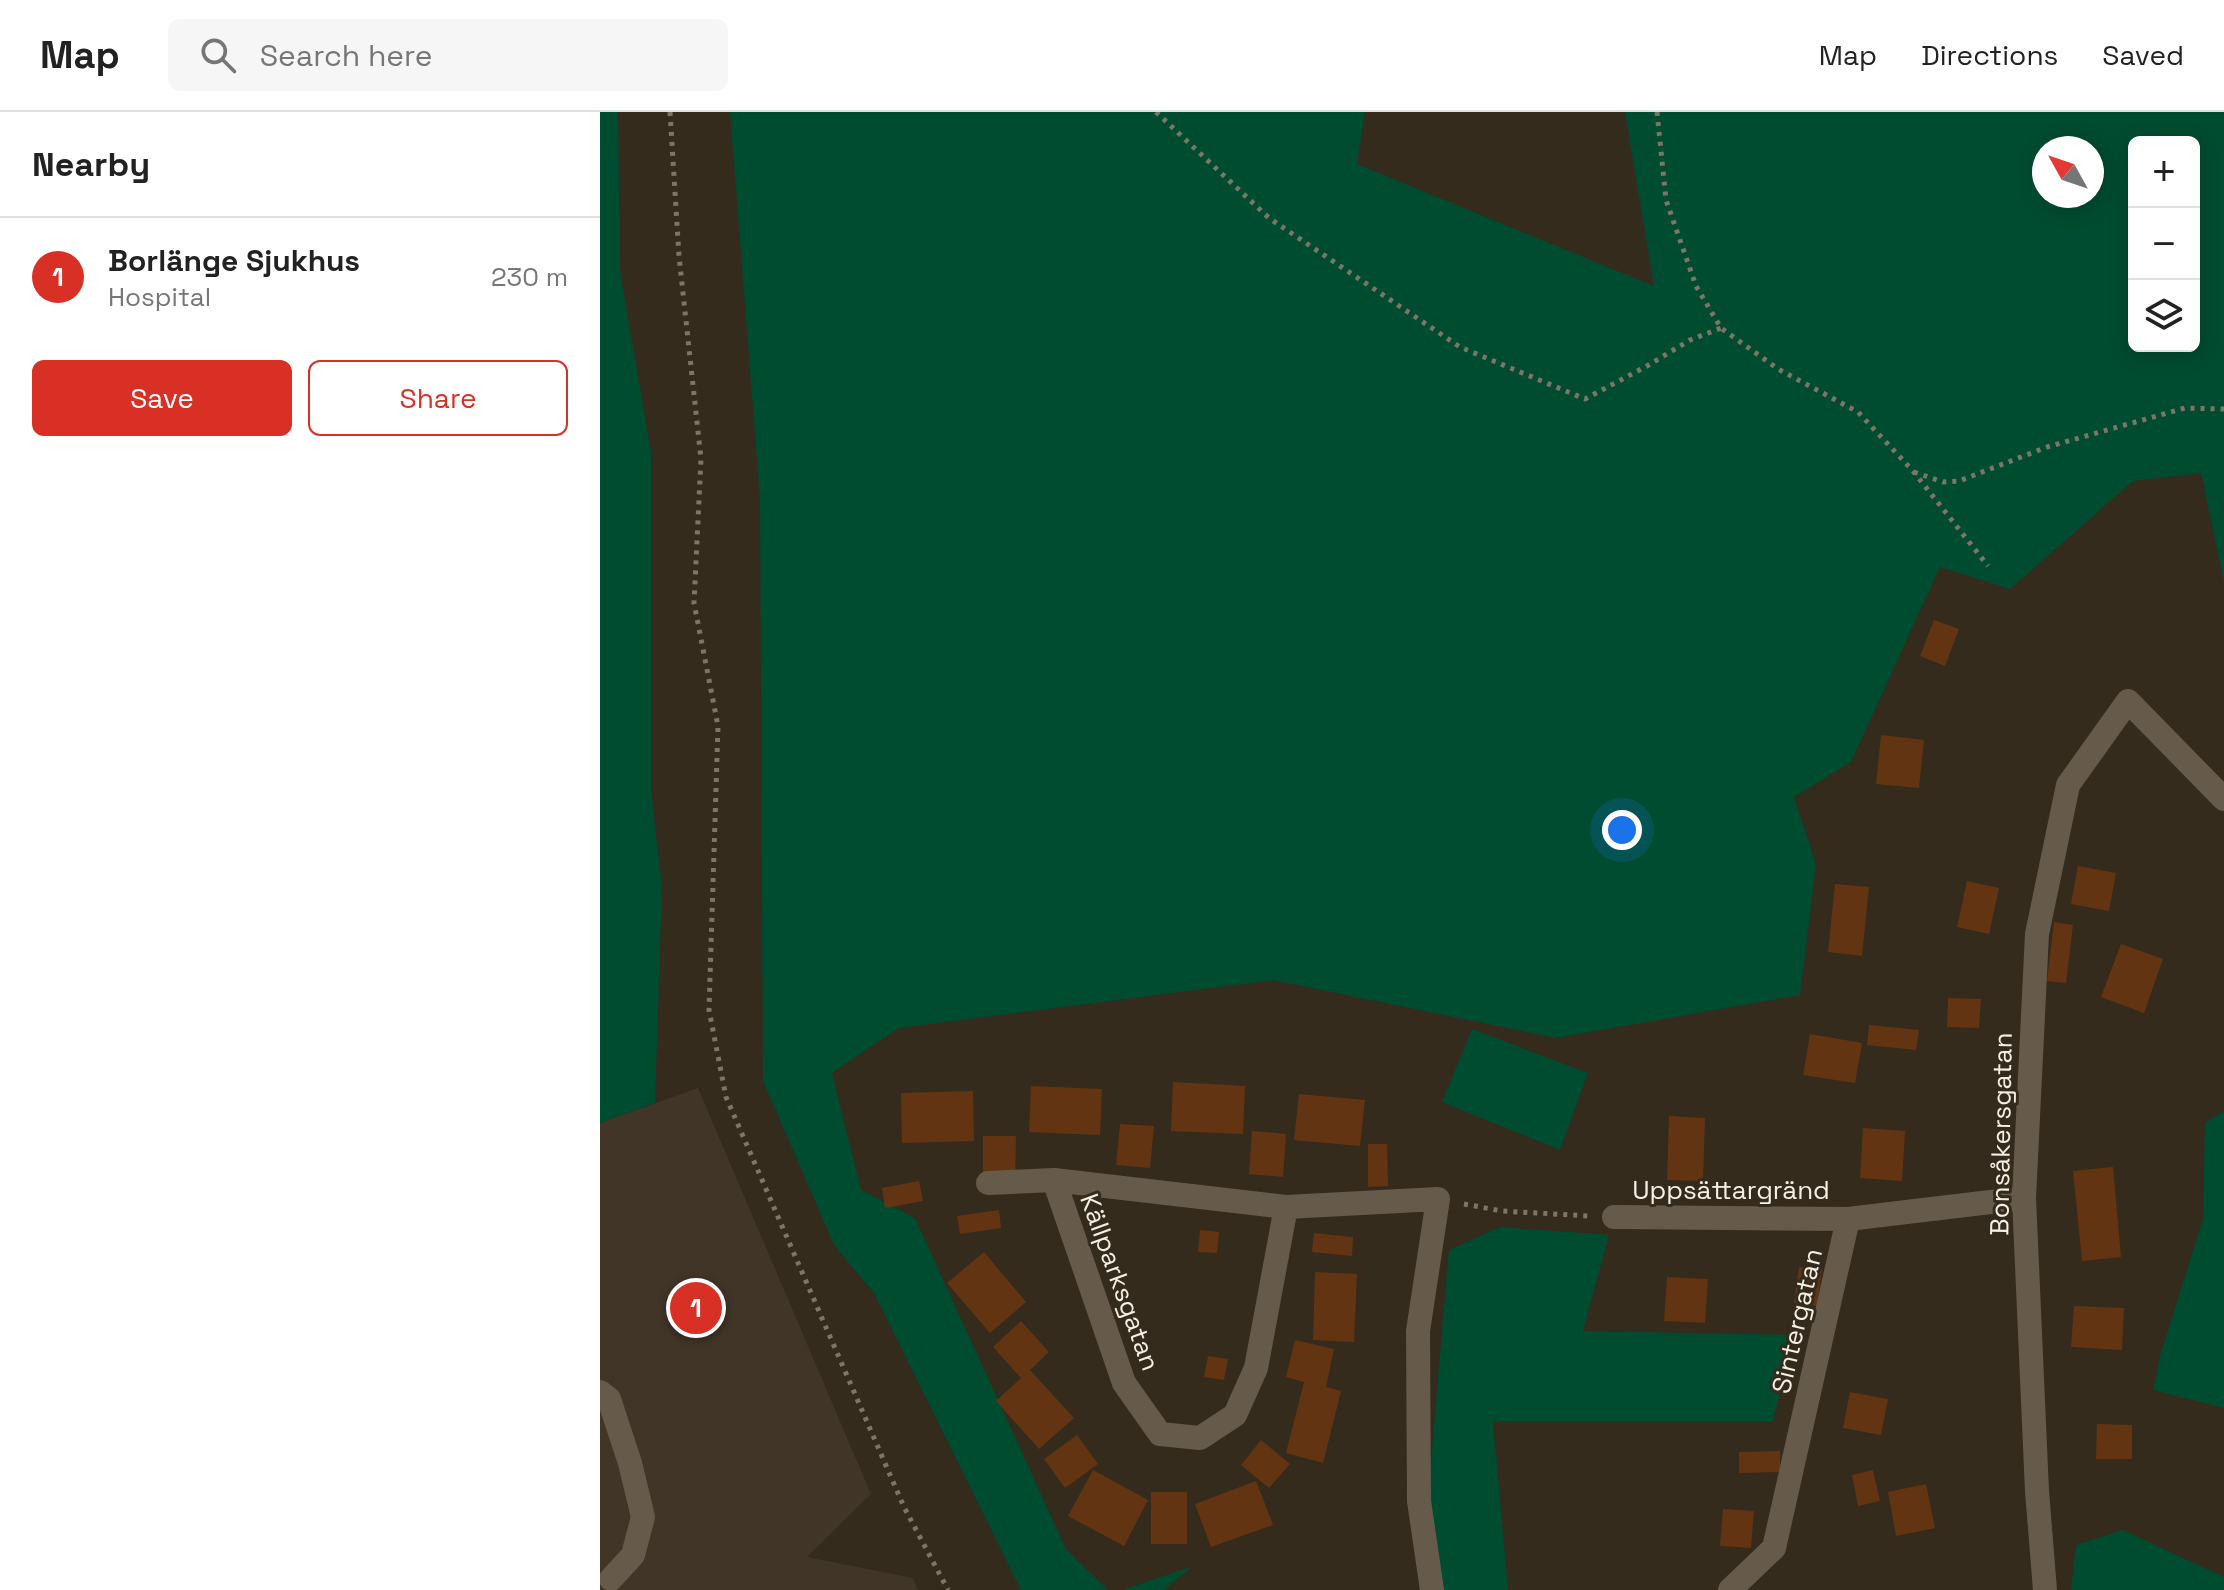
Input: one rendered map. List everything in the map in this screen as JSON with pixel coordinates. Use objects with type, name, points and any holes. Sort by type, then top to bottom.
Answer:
[{"type":"street","name":"Bonsåkersgatan","points":[[2045,1590],[2037,1491],[2024,1198],[2037,934],[2068,785],[2128,701],[2224,799]]},
{"type":"street","name":"Källparksgatan","points":[[988,1183],[1054,1180],[1286,1207],[1438,1199]]},
{"type":"street","name":"Källparksgatan","points":[[1054,1180],[1124,1383],[1160,1434],[1200,1438],[1235,1415],[1256,1368],[1286,1207]]},
{"type":"street","name":"Sintergatan","points":[[1730,1590],[1774,1548],[1848,1219],[2024,1198]]},
{"type":"street","points":[[1432,1590],[1419,1501],[1418,1331],[1438,1199]]},
{"type":"street","name":"Uppsättargränd","points":[[1614,1217],[1848,1219]]},
{"type":"street","points":[[600,1392],[609,1399],[630,1463],[643,1517],[633,1555],[609,1582]]},
{"type":"path","points":[[670,112],[679,256],[701,459],[694,603],[718,726],[709,1010],[726,1097],[904,1507],[948,1590]]},
{"type":"path","points":[[1156,112],[1269,218],[1460,347],[1585,399],[1690,340],[1721,328]]},
{"type":"path","points":[[1657,112],[1666,200],[1696,286],[1721,328],[1778,369],[1858,412],[1913,471],[1988,566]]},
{"type":"path","points":[[1913,471],[1943,482],[1959,481],[2047,447],[2185,408],[2224,409]]},
{"type":"path","points":[[1438,1199],[1502,1211],[1614,1217]]},
{"type":"shaded area","points":[[698,1088],[871,1494],[807,1557],[913,1578],[918,1590],[600,1590],[600,1123]]},
{"type":"green space","points":[[600,112],[618,112],[620,271],[651,452],[651,792],[662,886],[655,1103],[600,1123]]},
{"type":"green space","points":[[730,112],[1365,112],[1357,164],[1654,286],[1625,112],[2224,112],[2224,582],[2201,473],[2133,481],[2010,589],[1940,567],[1851,762],[1794,797],[1816,864],[1800,995],[1556,1038],[1273,980],[899,1028],[832,1073],[861,1190],[915,1218],[1066,1549],[1108,1590],[1021,1590],[874,1293],[834,1245],[763,1081],[760,499]]},
{"type":"green space","points":[[1472,1029],[1588,1073],[1560,1150],[1442,1102]]},
{"type":"green space","points":[[2224,1111],[2224,1408],[2153,1390],[2160,1356],[2203,1219],[2205,1123]]},
{"type":"green space","points":[[1500,1227],[1609,1235],[1583,1331],[1794,1335],[1773,1421],[1493,1421],[1508,1590],[1443,1590],[1428,1496],[1449,1250]]},
{"type":"green space","points":[[2123,1530],[2224,1577],[2224,1590],[2071,1590],[2076,1545]]},
{"type":"green space","points":[[1193,1566],[1164,1590],[1123,1590]]},
{"type":"building","points":[[1934,620],[1959,629],[1945,666],[1920,656]]},
{"type":"building","points":[[1881,735],[1924,740],[1919,788],[1876,784]]},
{"type":"building","points":[[2078,866],[2116,873],[2109,911],[2071,904]]},
{"type":"building","points":[[1967,881],[1999,888],[1989,934],[1957,927]]},
{"type":"building","points":[[1835,884],[1869,887],[1862,956],[1828,952]]},
{"type":"building","points":[[2054,922],[2073,925],[2066,983],[2047,981]]},
{"type":"building","points":[[2121,944],[2163,959],[2144,1013],[2101,997]]},
{"type":"building","points":[[1948,998],[1981,999],[1979,1028],[1947,1027]]},
{"type":"building","points":[[1869,1025],[1919,1030],[1916,1050],[1867,1045]]},
{"type":"building","points":[[1810,1034],[1862,1043],[1855,1083],[1803,1075]]},
{"type":"building","points":[[1173,1082],[1245,1086],[1243,1134],[1171,1131]]},
{"type":"building","points":[[1031,1086],[1102,1089],[1100,1135],[1029,1132]]},
{"type":"building","points":[[973,1091],[974,1141],[902,1143],[901,1093]]},
{"type":"building","points":[[1299,1094],[1365,1100],[1360,1146],[1294,1140]]},
{"type":"building","points":[[1669,1116],[1705,1118],[1703,1181],[1667,1180]]},
{"type":"building","points":[[1120,1124],[1154,1126],[1150,1168],[1116,1165]]},
{"type":"building","points":[[1863,1128],[1905,1131],[1902,1181],[1860,1178]]},
{"type":"building","points":[[1252,1131],[1286,1134],[1283,1177],[1249,1174]]},
{"type":"building","points":[[983,1136],[1016,1136],[1015,1180],[983,1180]]},
{"type":"building","points":[[1368,1144],[1387,1144],[1388,1186],[1368,1187]]},
{"type":"building","points":[[2113,1167],[2121,1257],[2082,1261],[2073,1171]]},
{"type":"building","points":[[919,1181],[923,1201],[885,1208],[882,1188]]},
{"type":"building","points":[[999,1210],[1001,1228],[960,1234],[957,1216]]},
{"type":"building","points":[[1200,1230],[1219,1232],[1217,1253],[1198,1252]]},
{"type":"building","points":[[1314,1233],[1353,1237],[1352,1256],[1312,1252]]},
{"type":"building","points":[[984,1252],[1026,1302],[990,1333],[947,1283]]},
{"type":"building","points":[[1799,1267],[1822,1269],[1817,1306],[1794,1303]]},
{"type":"building","points":[[1315,1272],[1357,1274],[1354,1342],[1313,1340]]},
{"type":"building","points":[[1667,1277],[1708,1279],[1705,1323],[1664,1321]]},
{"type":"building","points":[[2074,1306],[2124,1308],[2122,1350],[2071,1347]]},
{"type":"building","points":[[1021,1321],[1049,1352],[1030,1370],[1074,1418],[1039,1449],[996,1401],[1021,1378],[993,1347]]},
{"type":"building","points":[[1295,1340],[1334,1349],[1326,1387],[1341,1391],[1323,1463],[1286,1453],[1304,1382],[1286,1377]]},
{"type":"building","points":[[1208,1356],[1228,1359],[1224,1380],[1204,1377]]},
{"type":"building","points":[[1850,1392],[1888,1399],[1881,1435],[1843,1428]]},
{"type":"building","points":[[2097,1424],[2132,1425],[2132,1459],[2096,1459]]},
{"type":"building","points":[[1077,1435],[1098,1464],[1065,1488],[1044,1459]]},
{"type":"building","points":[[1261,1440],[1290,1464],[1269,1488],[1241,1465]]},
{"type":"building","points":[[1780,1451],[1780,1472],[1739,1473],[1739,1452]]},
{"type":"building","points":[[1093,1470],[1148,1500],[1124,1546],[1068,1516]]},
{"type":"building","points":[[1873,1470],[1880,1501],[1858,1506],[1852,1475]]},
{"type":"building","points":[[1256,1481],[1273,1525],[1211,1547],[1195,1504]]},
{"type":"building","points":[[1926,1484],[1935,1528],[1896,1536],[1888,1492]]},
{"type":"building","points":[[1151,1492],[1187,1492],[1187,1544],[1151,1544]]},
{"type":"building","points":[[1723,1509],[1754,1511],[1751,1548],[1720,1546]]},
{"type":"place","name":"Borlänge Sjukhus","points":[[696,1308]]}]
